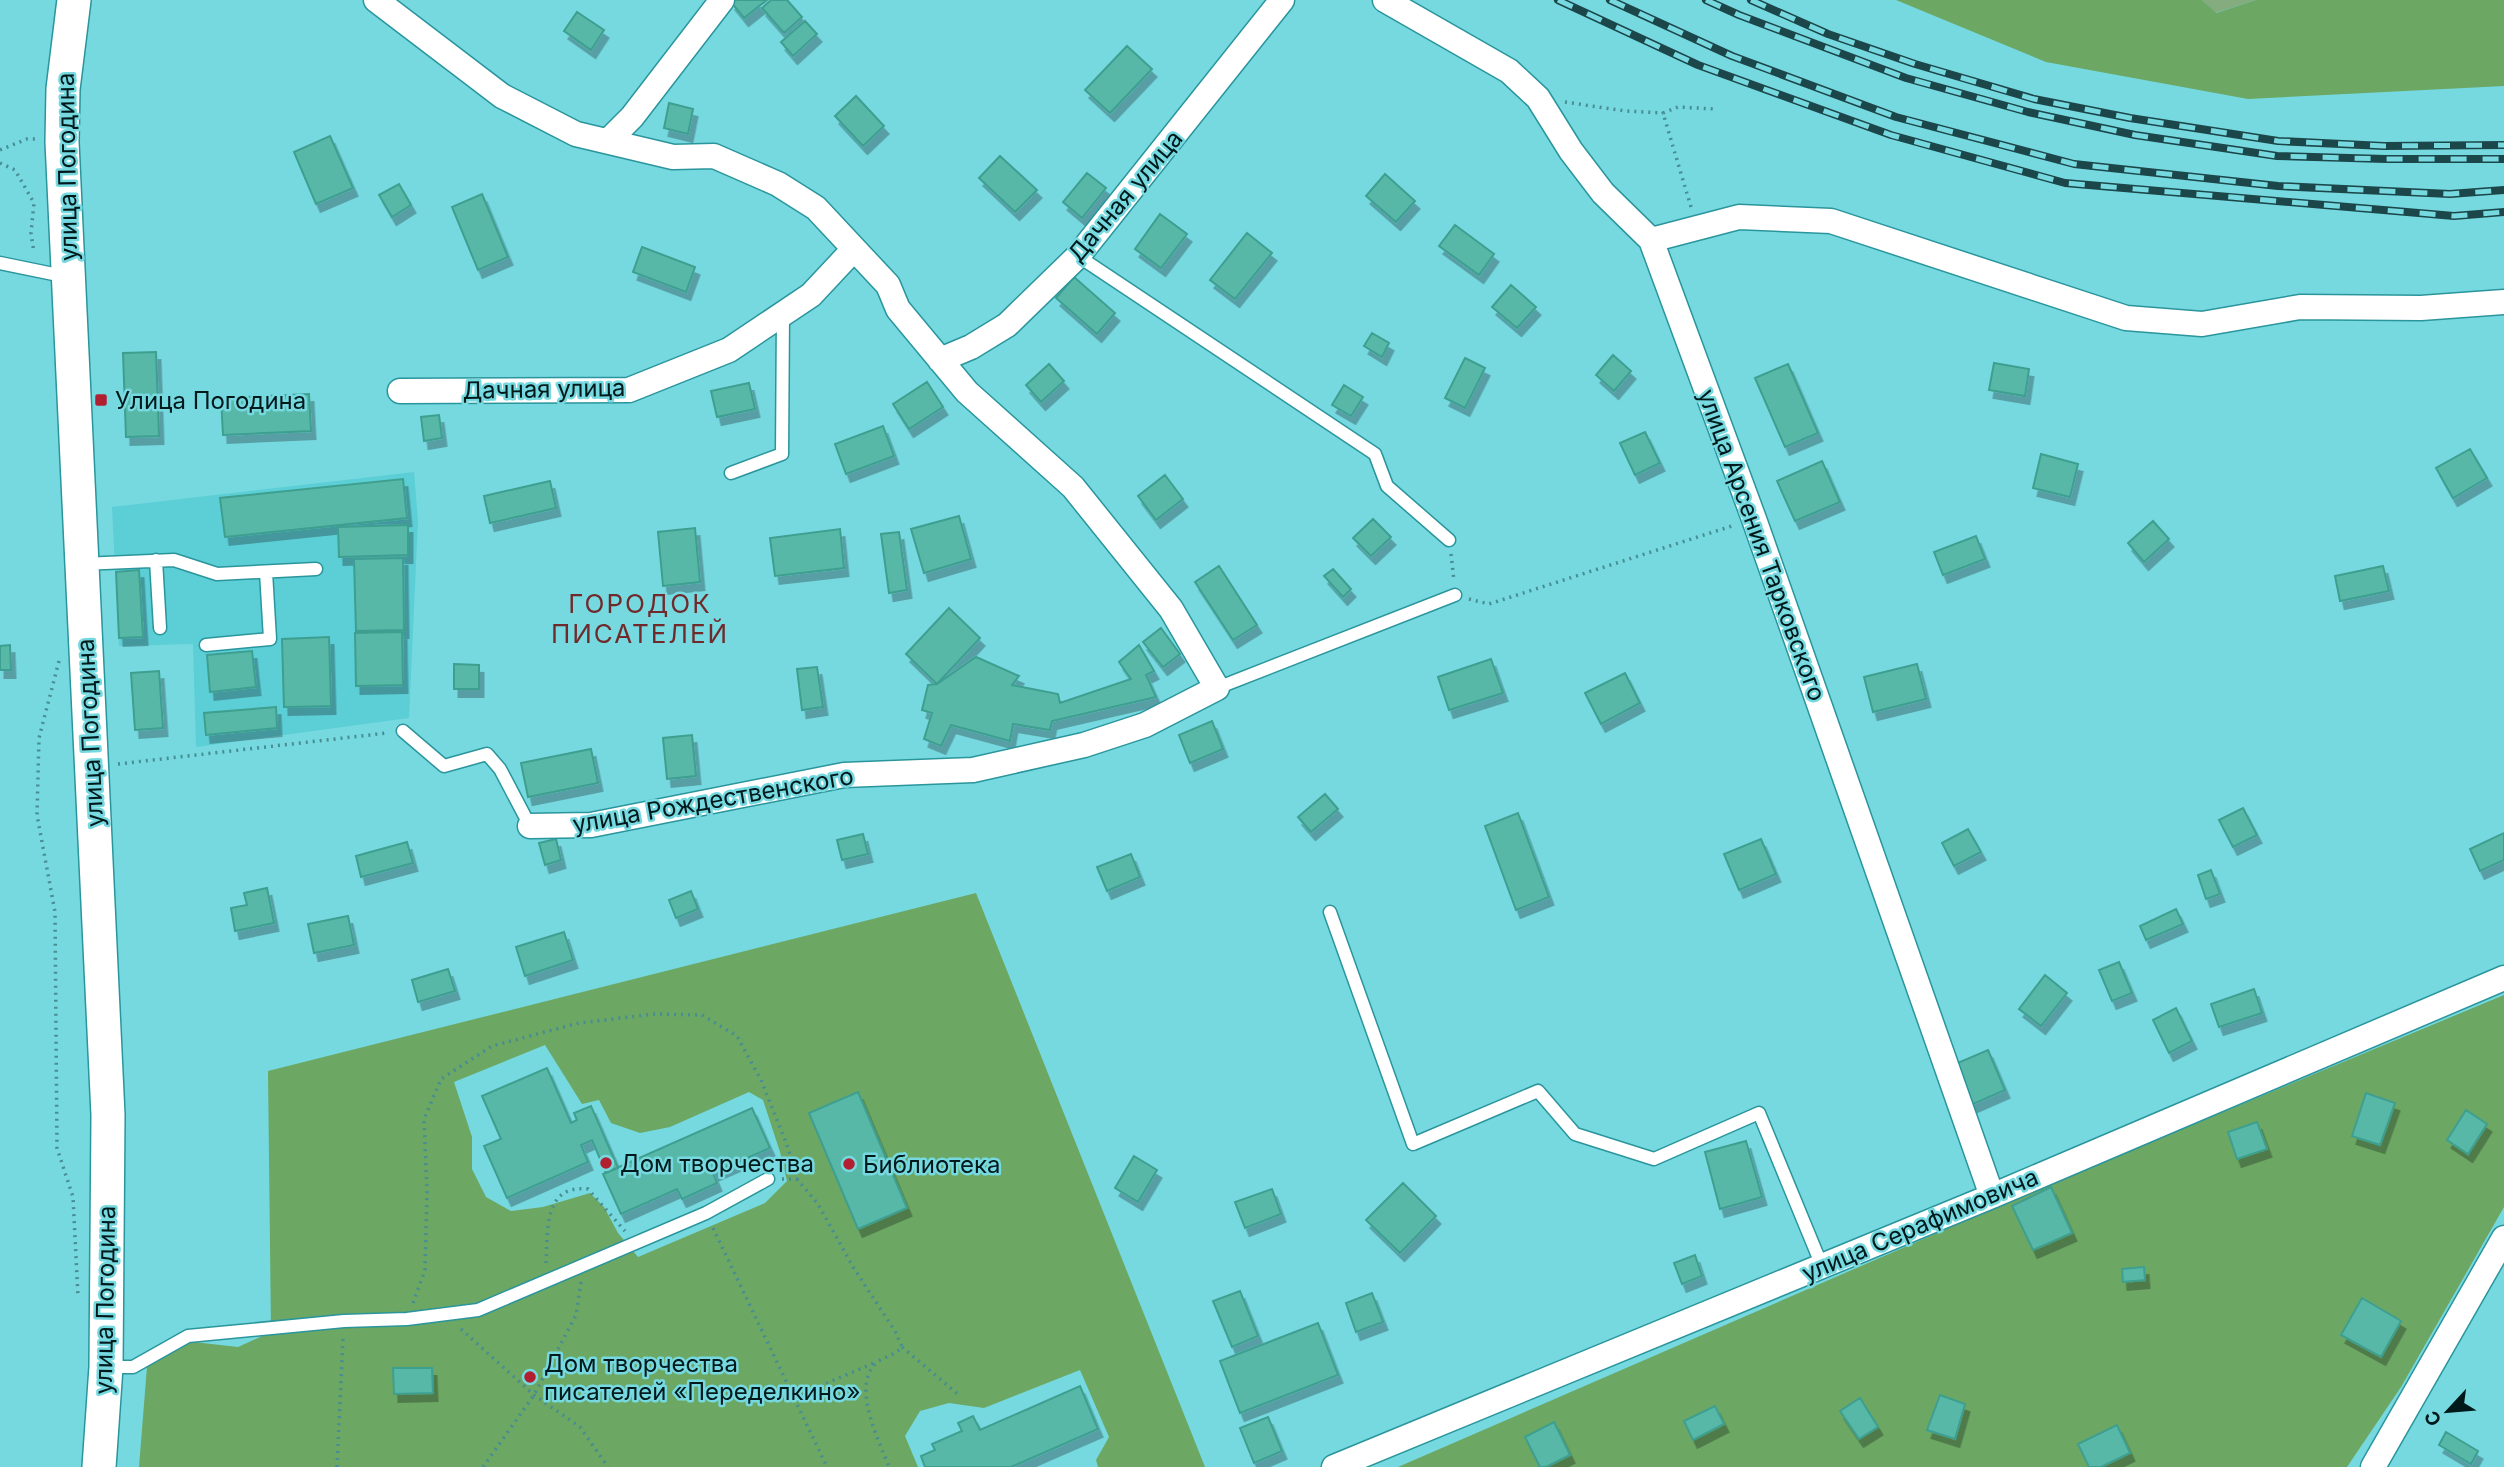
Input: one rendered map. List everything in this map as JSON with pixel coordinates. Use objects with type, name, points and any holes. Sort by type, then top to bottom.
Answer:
[{"type":"main road","name":"улица Погодина","points":[[75,1],[63,89],[53,274],[82,564],[108,1115],[106,1367],[99,1467]]},
{"type":"street","points":[[376,0],[502,96],[576,134],[673,157],[714,156],[779,184],[816,208],[888,285],[898,309],[967,392],[1073,487],[1171,609],[1217,688]]},
{"type":"street","points":[[608,141],[632,117],[722,0]]},
{"type":"street","name":"Дачная улица","points":[[940,360],[971,347],[1007,325],[1077,256],[1282,0]]},
{"type":"street","name":"улица Арсения Тарковского","points":[[1385,0],[1509,71],[1538,98],[1603,193],[1651,240],[1754,519],[1992,1196]]},
{"type":"street","points":[[1651,240],[1739,217],[1831,221],[2126,318],[2202,324],[2300,307],[2421,308],[2504,302]]},
{"type":"street","name":"Дачная улица","points":[[400,391],[629,390],[729,350],[811,295],[854,249]]},
{"type":"street","name":"улица Рождественского","points":[[530,826],[591,825],[844,775],[973,770],[1084,745],[1144,725],[1217,688]]},
{"type":"street","name":"улица Серафимовича","points":[[1334,1467],[1992,1196],[2504,978]]},
{"type":"street","points":[[2373,1467],[2504,1238]]},
{"type":"lane","points":[[1077,256],[1376,454],[1387,486],[1449,540]]},
{"type":"lane","points":[[0,263],[53,274]]},
{"type":"lane","points":[[731,473],[782,454],[783,314]]},
{"type":"lane","points":[[82,564],[174,560],[217,574],[316,569]]},
{"type":"lane","points":[[156,561],[160,628]]},
{"type":"lane","points":[[206,645],[270,639],[266,572]]},
{"type":"lane","points":[[1217,688],[1455,595]]},
{"type":"lane","points":[[403,732],[444,766],[487,754],[500,769],[530,826]]},
{"type":"lane","points":[[1330,912],[1413,1144],[1538,1091],[1575,1134],[1654,1159],[1759,1113],[1822,1266]]},
{"type":"lane","points":[[106,1367],[133,1367],[188,1336],[344,1321],[407,1319],[478,1310],[706,1213],[768,1179]]},
{"type":"path","points":[[1538,98],[1625,111],[1663,113],[1678,107],[1715,109]]},
{"type":"path","points":[[1663,113],[1697,227]]},
{"type":"path","points":[[0,150],[27,139],[46,139]]},
{"type":"path","points":[[0,163],[15,170],[34,203],[30,233],[53,274]]},
{"type":"path","points":[[1449,540],[1455,595],[1489,604],[1754,519]]},
{"type":"path","points":[[60,659],[39,737],[37,815],[55,912],[57,1148],[73,1197],[78,1304]]},
{"type":"path","points":[[118,764],[403,732]]},
{"type":"path","points":[[407,1319],[425,1270],[427,1192],[424,1119],[441,1079],[492,1046],[579,1023],[655,1014],[702,1015],[737,1036],[761,1080],[787,1145],[797,1179],[818,1204],[853,1268],[895,1331],[902,1347],[960,1396]]},
{"type":"path","points":[[545,1282],[549,1213],[560,1195],[576,1188],[588,1189],[598,1198],[635,1244]]},
{"type":"path","points":[[706,1213],[827,1467]]},
{"type":"path","points":[[483,1467],[534,1395],[576,1315],[583,1266]]},
{"type":"path","points":[[444,1313],[534,1395],[580,1427],[608,1467]]},
{"type":"path","points":[[337,1467],[344,1321]]},
{"type":"path","points":[[794,1398],[896,1354],[902,1347]]},
{"type":"path","points":[[876,1362],[868,1378],[866,1393],[871,1420],[889,1467]]},
{"type":"shaded area","points":[[414,472],[418,521],[409,718],[196,747],[193,644],[119,646],[112,507]]},
{"type":"green space","points":[[1896,0],[2202,0],[2216,13],[2256,0],[2504,0],[2504,86],[2248,99],[2046,62]]},
{"type":"green space","points":[[2202,0],[2256,0],[2215,13]]},
{"type":"green space","points":[[976,893],[1205,1467],[1098,1467],[1096,1460],[1109,1437],[1080,1370],[984,1408],[949,1403],[920,1411],[905,1436],[918,1467],[139,1467],[148,1354],[176,1340],[238,1347],[271,1332],[268,1071]],"holes":[[[545,1045],[582,1104],[599,1100],[611,1123],[640,1133],[670,1127],[749,1092],[763,1100],[787,1181],[765,1203],[638,1257],[618,1233],[604,1207],[590,1193],[543,1207],[511,1211],[486,1197],[472,1169],[472,1137],[454,1082]]]},
{"type":"green space","points":[[2504,995],[2504,1207],[2401,1387],[2347,1467],[1398,1467],[2050,1184]]},
{"type":"building","points":[[767,0],[744,18],[731,2]]},
{"type":"building","points":[[771,0],[787,0],[802,17],[784,33],[762,8]]},
{"type":"building","points":[[577,12],[604,30],[591,50],[564,31]]},
{"type":"building","points":[[805,21],[817,34],[793,56],[781,42]]},
{"type":"building","points":[[1127,46],[1152,69],[1110,113],[1085,90]]},
{"type":"building","points":[[856,96],[884,126],[863,146],[835,116]]},
{"type":"building","points":[[669,103],[693,109],[688,134],[664,128]]},
{"type":"building","points":[[330,136],[353,188],[316,204],[294,152]]},
{"type":"building","points":[[1000,156],[1037,190],[1015,212],[979,178]]},
{"type":"building","points":[[1087,173],[1106,188],[1082,218],[1063,202]]},
{"type":"building","points":[[1385,174],[1415,201],[1396,222],[1366,196]]},
{"type":"building","points":[[399,184],[411,205],[392,217],[379,195]]},
{"type":"building","points":[[482,194],[508,257],[478,270],[452,207]]},
{"type":"building","points":[[1160,214],[1187,234],[1161,268],[1135,249]]},
{"type":"building","points":[[1455,225],[1494,254],[1479,275],[1439,246]]},
{"type":"building","points":[[1247,233],[1272,253],[1235,299],[1210,280]]},
{"type":"building","points":[[642,247],[695,267],[686,292],[633,272]]},
{"type":"building","points":[[1074,277],[1115,313],[1097,334],[1056,298]]},
{"type":"building","points":[[1511,285],[1536,307],[1517,328],[1492,307]]},
{"type":"building","points":[[1372,333],[1389,343],[1382,357],[1364,346]]},
{"type":"building","points":[[156,352],[159,436],[126,437],[123,353]]},
{"type":"building","points":[[1613,355],[1631,371],[1614,391],[1596,375]]},
{"type":"building","points":[[1465,358],[1485,368],[1465,408],[1445,398]]},
{"type":"building","points":[[1994,363],[2029,369],[2025,396],[1989,390]]},
{"type":"building","points":[[1049,364],[1064,381],[1041,402],[1026,385]]},
{"type":"building","points":[[1788,364],[1818,433],[1785,447],[1755,378]]},
{"type":"building","points":[[927,382],[943,407],[909,429],[893,404]]},
{"type":"building","points":[[749,383],[755,409],[717,417],[711,391]]},
{"type":"building","points":[[1344,385],[1363,397],[1351,416],[1332,405]]},
{"type":"building","points":[[309,394],[311,431],[223,435],[221,398]]},
{"type":"building","points":[[439,415],[442,438],[424,441],[421,417]]},
{"type":"building","points":[[883,426],[894,456],[846,474],[835,444]]},
{"type":"building","points":[[1645,432],[1660,463],[1635,475],[1620,443]]},
{"type":"building","points":[[2470,449],[2487,478],[2453,498],[2436,468]]},
{"type":"building","points":[[2041,454],[2078,464],[2070,497],[2033,488]]},
{"type":"building","points":[[1822,461],[1840,502],[1795,521],[1777,481]]},
{"type":"building","points":[[1165,475],[1183,499],[1156,520],[1138,496]]},
{"type":"building","points":[[403,479],[407,518],[225,537],[220,498]]},
{"type":"building","points":[[550,481],[556,508],[490,523],[484,496]]},
{"type":"building","points":[[959,516],[971,559],[924,573],[911,529]]},
{"type":"building","points":[[1373,519],[1391,537],[1371,556],[1353,538]]},
{"type":"building","points":[[2153,521],[2169,539],[2144,562],[2128,543]]},
{"type":"building","points":[[408,525],[408,555],[339,557],[338,527]]},
{"type":"building","points":[[695,528],[700,582],[663,586],[658,532]]},
{"type":"building","points":[[840,529],[844,568],[775,576],[770,538]]},
{"type":"building","points":[[899,532],[907,590],[889,593],[881,534]]},
{"type":"building","points":[[1976,536],[1985,559],[1943,575],[1934,552]]},
{"type":"building","points":[[403,558],[404,630],[356,631],[354,559]]},
{"type":"building","points":[[1219,566],[1257,625],[1233,640],[1195,582]]},
{"type":"building","points":[[2383,566],[2389,591],[2340,601],[2335,576]]},
{"type":"building","points":[[1333,569],[1351,589],[1343,597],[1324,576]]},
{"type":"building","points":[[139,570],[143,637],[119,638],[116,572]]},
{"type":"building","points":[[949,608],[980,638],[937,684],[906,654]]},
{"type":"building","points":[[1161,628],[1180,654],[1163,667],[1143,642]]},
{"type":"building","points":[[402,632],[403,685],[356,686],[355,633]]},
{"type":"building","points":[[329,637],[331,706],[284,707],[282,639]]},
{"type":"building","points":[[10,645],[11,670],[0,670],[0,646]]},
{"type":"building","points":[[1139,645],[1154,671],[1146,675],[1156,697],[1052,721],[1050,730],[1013,724],[1010,741],[951,725],[941,746],[924,739],[932,713],[922,710],[928,685],[937,684],[976,657],[1019,676],[1012,685],[1058,694],[1060,703],[1131,679],[1119,662]]},
{"type":"building","points":[[252,651],[256,687],[210,692],[207,655]]},
{"type":"building","points":[[1491,659],[1503,693],[1449,710],[1438,677]]},
{"type":"building","points":[[454,664],[479,665],[479,689],[454,689]]},
{"type":"building","points":[[1917,664],[1926,699],[1873,712],[1864,677]]},
{"type":"building","points":[[817,667],[823,707],[802,710],[797,669]]},
{"type":"building","points":[[159,671],[163,728],[135,730],[131,673]]},
{"type":"building","points":[[1625,673],[1640,703],[1601,724],[1585,693]]},
{"type":"building","points":[[276,707],[277,728],[206,735],[204,713]]},
{"type":"building","points":[[1212,721],[1223,749],[1190,763],[1179,735]]},
{"type":"building","points":[[692,735],[696,776],[667,779],[663,738]]},
{"type":"building","points":[[591,749],[598,783],[528,797],[521,763]]},
{"type":"building","points":[[1325,794],[1338,809],[1311,832],[1298,817]]},
{"type":"building","points":[[2243,808],[2257,835],[2233,847],[2219,820]]},
{"type":"building","points":[[1518,813],[1549,897],[1516,910],[1485,826]]},
{"type":"building","points":[[1968,829],[1981,852],[1954,866],[1942,843]]},
{"type":"building","points":[[2504,833],[2504,860],[2480,871],[2470,849]]},
{"type":"building","points":[[863,834],[868,854],[842,860],[837,840]]},
{"type":"building","points":[[556,839],[561,860],[545,865],[539,843]]},
{"type":"building","points":[[1761,839],[1776,874],[1739,890],[1724,854]]},
{"type":"building","points":[[407,842],[413,863],[361,877],[356,856]]},
{"type":"building","points":[[1131,854],[1140,877],[1107,891],[1097,867]]},
{"type":"building","points":[[2211,870],[2220,894],[2206,899],[2198,875]]},
{"type":"building","points":[[267,888],[274,923],[235,931],[231,908],[247,905],[244,893]]},
{"type":"building","points":[[691,891],[698,909],[676,918],[669,900]]},
{"type":"building","points":[[2176,909],[2183,924],[2146,940],[2140,926]]},
{"type":"building","points":[[348,916],[354,945],[314,953],[308,924]]},
{"type":"building","points":[[564,932],[573,960],[525,976],[516,947]]},
{"type":"building","points":[[2119,962],[2132,993],[2112,1001],[2099,970]]},
{"type":"building","points":[[448,969],[455,991],[418,1002],[412,980]]},
{"type":"building","points":[[2045,975],[2067,993],[2041,1026],[2019,1009]]},
{"type":"building","points":[[2254,989],[2262,1013],[2219,1027],[2211,1004]]},
{"type":"building","points":[[2176,1008],[2192,1041],[2169,1053],[2153,1020]]},
{"type":"building","points":[[1988,1050],[2005,1090],[1971,1105],[1953,1065]]},
{"type":"building","points":[[547,1068],[571,1123],[577,1120],[574,1113],[591,1106],[618,1168],[606,1173],[592,1140],[581,1145],[588,1162],[507,1198],[484,1146],[501,1139],[482,1096]]},
{"type":"building","points":[[858,1092],[907,1208],[858,1229],[809,1113]]},
{"type":"building","points":[[2366,1093],[2395,1103],[2380,1145],[2352,1136]]},
{"type":"building","points":[[752,1108],[770,1148],[713,1173],[717,1183],[682,1199],[677,1189],[621,1214],[603,1174]]},
{"type":"building","points":[[2466,1110],[2487,1124],[2468,1154],[2447,1140]]},
{"type":"building","points":[[2257,1122],[2267,1149],[2237,1159],[2228,1132]]},
{"type":"building","points":[[1746,1141],[1762,1197],[1720,1209],[1705,1152]]},
{"type":"building","points":[[1134,1156],[1157,1170],[1138,1202],[1115,1188]]},
{"type":"building","points":[[1403,1183],[1436,1216],[1400,1253],[1366,1220]]},
{"type":"building","points":[[2051,1187],[2072,1233],[2033,1250],[2012,1206]]},
{"type":"building","points":[[1272,1189],[1281,1214],[1245,1228],[1235,1202]]},
{"type":"building","points":[[1695,1255],[1702,1276],[1682,1284],[1674,1263]]},
{"type":"building","points":[[2144,1267],[2145,1280],[2123,1282],[2122,1269]]},
{"type":"building","points":[[1240,1291],[1258,1336],[1232,1347],[1213,1301]]},
{"type":"building","points":[[1372,1293],[1383,1322],[1356,1332],[1346,1303]]},
{"type":"building","points":[[2362,1298],[2401,1321],[2381,1357],[2341,1335]]},
{"type":"building","points":[[1318,1323],[1338,1375],[1240,1413],[1220,1361]]},
{"type":"building","points":[[393,1368],[432,1368],[433,1393],[394,1394]]},
{"type":"building","points":[[1080,1386],[1098,1429],[1011,1467],[925,1467],[921,1456],[935,1450],[932,1444],[962,1431],[958,1423],[973,1416],[980,1430]]},
{"type":"building","points":[[1940,1395],[1965,1404],[1955,1439],[1927,1430]]},
{"type":"building","points":[[1860,1398],[1878,1427],[1859,1439],[1840,1411]]},
{"type":"building","points":[[1715,1406],[1724,1424],[1693,1440],[1684,1421]]},
{"type":"building","points":[[1268,1417],[1282,1451],[1254,1463],[1240,1428]]},
{"type":"building","points":[[1554,1422],[1570,1455],[1546,1467],[1540,1467],[1525,1437]]},
{"type":"building","points":[[2117,1425],[2130,1453],[2101,1467],[2089,1467],[2078,1444]]},
{"type":"building","points":[[2446,1432],[2478,1451],[2471,1464],[2439,1445]]},
{"type":"railway","points":[[1558,0],[1698,65],[1891,135],[2065,183],[2454,216],[2504,212]]},
{"type":"railway","points":[[1610,0],[1732,56],[1896,117],[2074,164],[2278,186],[2450,194],[2504,190]]},
{"type":"railway","points":[[1706,0],[1906,78],[2028,112],[2135,135],[2277,156],[2504,159]]},
{"type":"railway","points":[[1751,0],[1828,34],[1915,64],[2034,99],[2130,118],[2278,141],[2384,146],[2504,145]]},
{"type":"place","name":"Улица Погодина","points":[[101,400]]},
{"type":"place","name":"Дом творчества","points":[[606,1163]]},
{"type":"place","name":"Библиотека","points":[[849,1164]]},
{"type":"place","name":"Дом творчества писателей «Переделкино»","points":[[530,1377]]},
{"type":"district","name":"ГОРОДОК ПИСАТЕЛЕЙ","points":[[640,618]]}]
